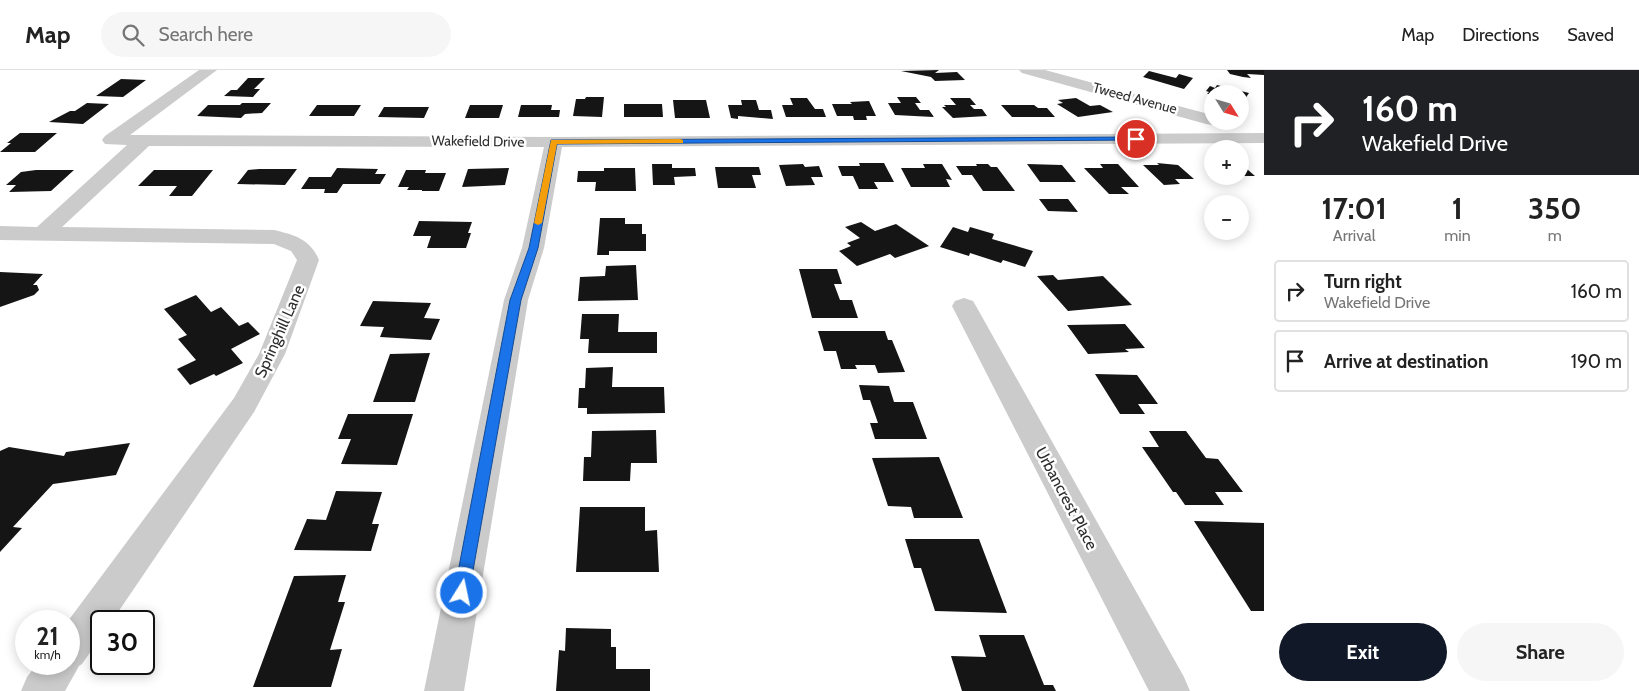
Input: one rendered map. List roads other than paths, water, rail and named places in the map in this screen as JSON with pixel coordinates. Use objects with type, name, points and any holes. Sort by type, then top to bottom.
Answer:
[{"type":"street","name":"Wakefield Drive","points":[[209,70],[111,140],[554,142],[1264,138]]},
{"type":"street","name":"Tweed Avenue","points":[[1027,70],[1204,118]]},
{"type":"street","points":[[1249,130],[1264,134]]},
{"type":"street","points":[[42,234],[144,140]]},
{"type":"street","points":[[444,691],[516,300],[533,248],[554,142]]},
{"type":"street","name":"Springhill Lane","points":[[0,233],[274,237],[296,243],[305,250],[308,260],[272,354],[244,405],[80,636]]},
{"type":"street","name":"Urbancrest Place","points":[[964,306],[1170,691]]},
{"type":"street","points":[[40,691],[52,675]]}]
